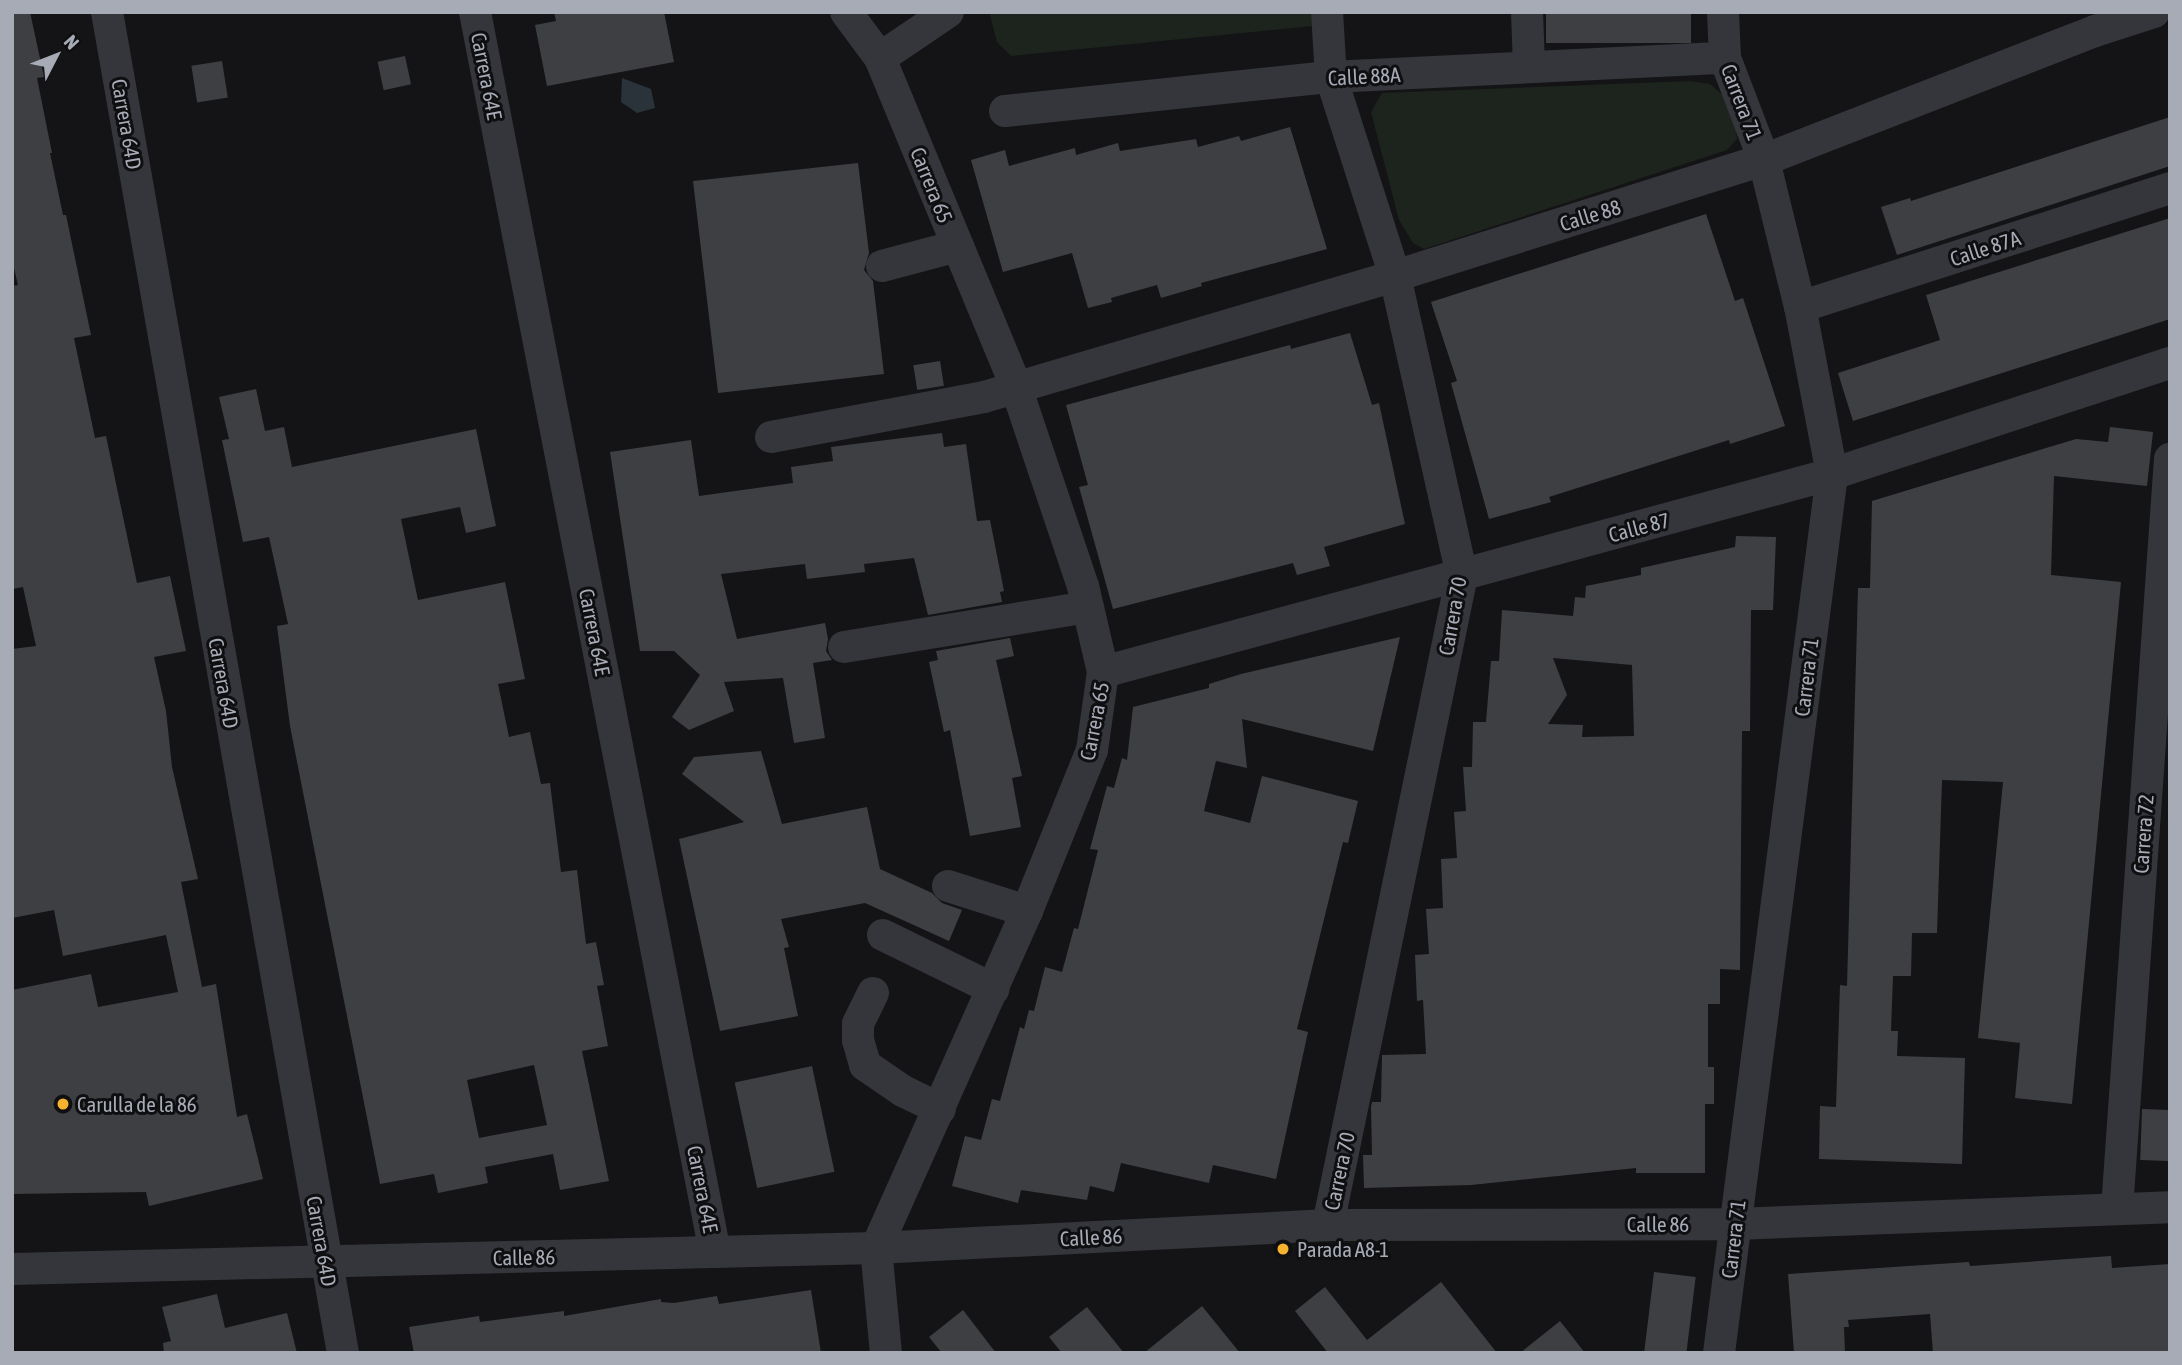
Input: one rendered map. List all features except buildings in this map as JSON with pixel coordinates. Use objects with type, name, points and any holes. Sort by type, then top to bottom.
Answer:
[{"type":"street","name":"Carrera 64D","points":[[107,12],[343,1353]]},
{"type":"street","name":"Carrera 64E","points":[[475,12],[715,1252]]},
{"type":"street","name":"Carrera 65","points":[[846,12],[880,58],[1016,387],[1088,607],[1103,672],[1093,750],[1027,911],[876,1248]]},
{"type":"street","points":[[880,58],[948,12]]},
{"type":"street","name":"Carrera 70","points":[[1327,12],[1331,77],[1395,276],[1462,575],[1328,1225]]},
{"type":"street","points":[[1527,12],[1529,67]]},
{"type":"street","name":"Carrera 71","points":[[1719,1353],[1832,474],[1800,307],[1764,160],[1725,58],[1723,12]]},
{"type":"street","name":"Calle 88","points":[[771,437],[984,397],[1395,276],[1764,160],[2097,22],[2154,12]]},
{"type":"street","name":"Calle 88A","points":[[1005,111],[1331,77],[1725,58]]},
{"type":"street","name":"Calle 87A","points":[[1800,307],[2170,188]]},
{"type":"street","points":[[882,266],[957,246]]},
{"type":"street","name":"Calle 87","points":[[1103,672],[1832,474],[2170,363]]},
{"type":"street","name":"Carrera 72","points":[[2117,1209],[2170,459]]},
{"type":"street","points":[[844,648],[1088,607]]},
{"type":"street","points":[[948,886],[1027,911]]},
{"type":"street","points":[[883,935],[993,989]]},
{"type":"street","points":[[873,993],[858,1024],[858,1040],[865,1065],[903,1091],[940,1109]]},
{"type":"street","name":"Calle 86","points":[[12,1269],[876,1248],[1328,1225],[1735,1224],[2170,1207]]},
{"type":"street","points":[[876,1248],[886,1353]]},
{"type":"shaded area","points":[[993,12],[1311,12],[1312,26],[1011,56],[997,42],[990,15]]},
{"type":"shaded area","points":[[622,78],[651,89],[655,108],[637,113],[621,102]]},
{"type":"shaded area","points":[[1690,81],[1710,84],[1725,97],[1735,120],[1737,139],[1727,150],[1424,249],[1413,243],[1399,220],[1371,112],[1382,93]]},
{"type":"place","name":"Carulla de la 86","points":[[63,1104]]},
{"type":"place","name":"Parada A8-1","points":[[1283,1249]]}]
